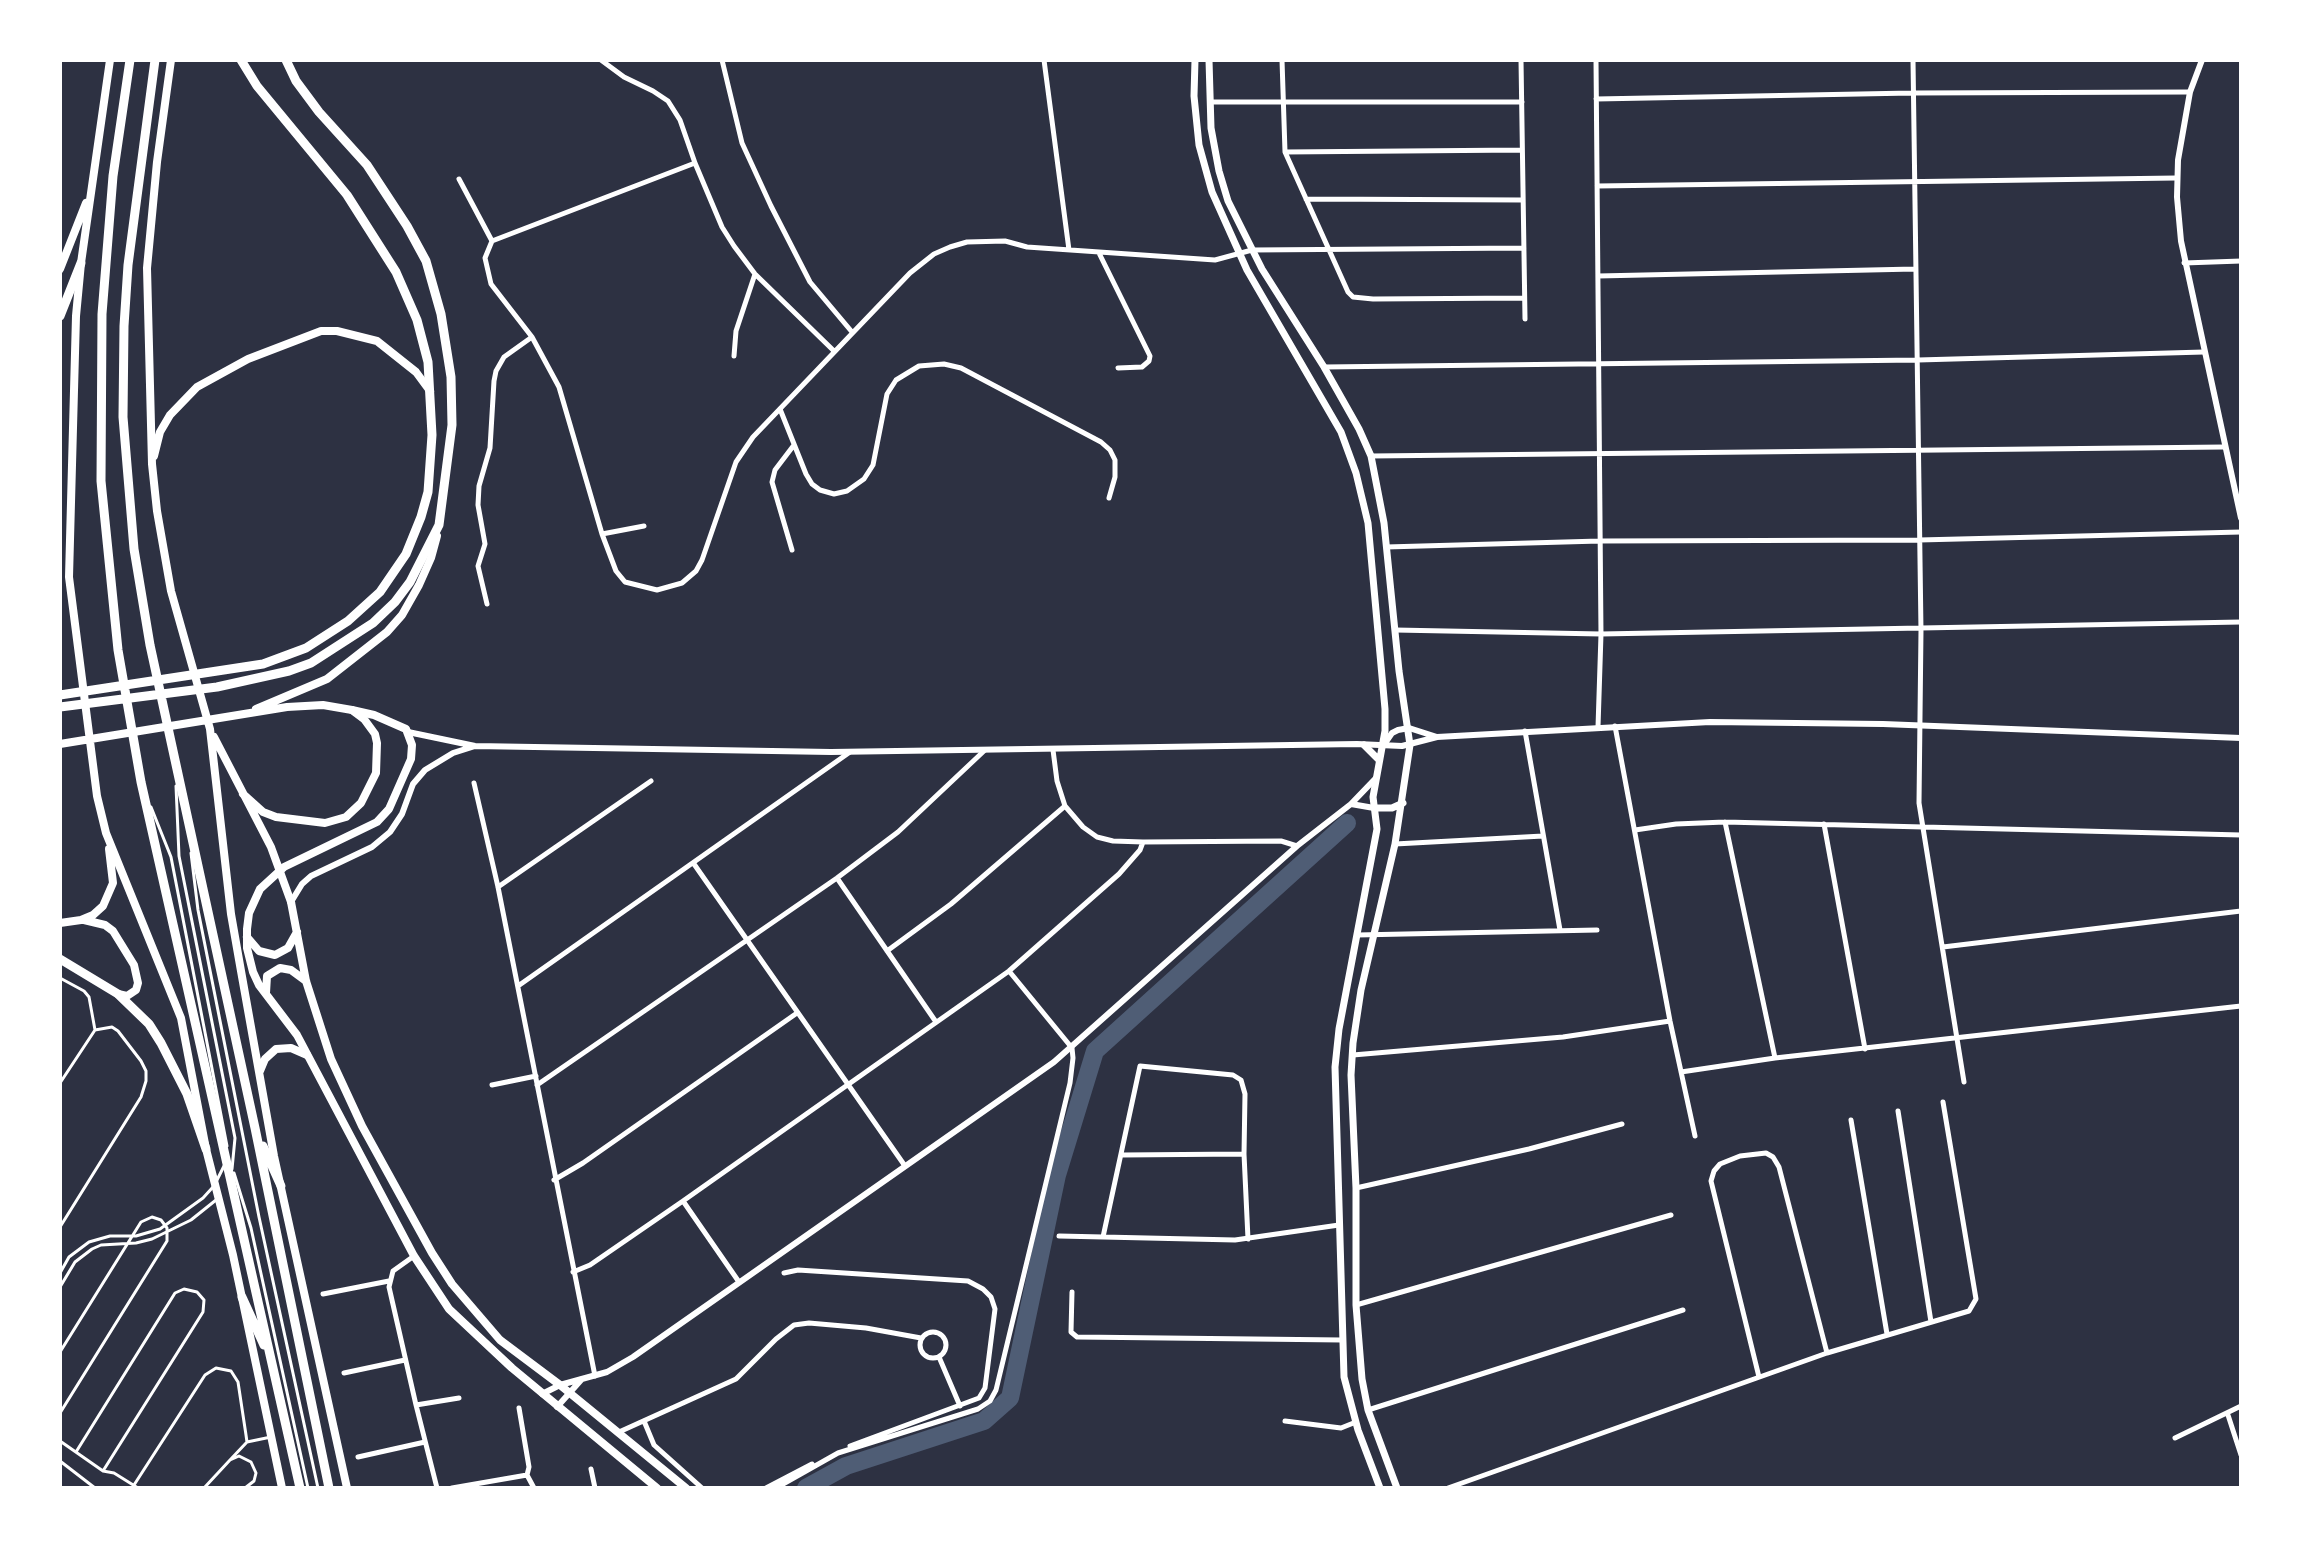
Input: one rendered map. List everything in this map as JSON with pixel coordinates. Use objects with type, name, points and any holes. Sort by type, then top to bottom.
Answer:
[{"type":"highway","points":[[130,60],[113,176],[104,280],[101,481],[118,650],[141,782],[300,1488]]},
{"type":"highway","points":[[155,60],[128,265],[123,417],[134,549],[150,645],[329,1488]]},
{"type":"highway","points":[[64,694],[263,664],[306,648],[348,621],[380,592],[415,536],[428,492],[432,459],[431,393],[424,340],[396,272],[347,195],[257,86],[241,60]]},
{"type":"highway","points":[[65,706],[217,687],[311,663],[373,623],[410,582],[439,525],[452,425],[451,377],[441,314],[426,261],[367,165],[319,112],[296,81],[286,60]]},
{"type":"highway","points":[[60,316],[81,263]]},
{"type":"highway","points":[[60,959],[118,994],[137,1010],[161,1043],[187,1094],[206,1149]]},
{"type":"highway","points":[[255,1128],[281,1186]]},
{"type":"highway","points":[[242,1297],[272,1361]]},
{"type":"main road","points":[[60,923],[81,920],[103,906],[111,891],[114,873],[91,755],[69,577],[71,429],[81,263],[110,60]]},
{"type":"main road","points":[[171,60],[147,268],[152,464],[171,591],[210,729],[231,914],[281,1186],[347,1488]]},
{"type":"main road","points":[[1195,60],[1194,96],[1199,145],[1212,192],[1239,255],[1332,414],[1356,473],[1369,533],[1385,709],[1383,746],[1376,778],[1374,808],[1377,829],[1336,1048],[1344,1377],[1356,1422],[1380,1488]]},
{"type":"main road","points":[[1209,60],[1208,102],[1219,171],[1228,201],[1252,250],[1351,412],[1371,456],[1384,523],[1410,745],[1403,802],[1361,990],[1352,1055],[1356,1305],[1362,1379],[1368,1410],[1397,1488]]},
{"type":"main road","points":[[60,269],[94,180]]},
{"type":"main road","points":[[152,464],[160,432],[170,415],[197,387],[248,359],[321,331],[337,331],[377,341],[416,372],[431,393]]},
{"type":"main road","points":[[244,713],[327,679],[387,632],[402,615],[419,585],[431,558],[439,525]]},
{"type":"main road","points":[[60,559],[69,577]]},
{"type":"main road","points":[[60,744],[244,713],[323,705],[394,722],[408,732],[412,745],[411,759],[389,809],[371,827],[284,867],[260,889],[247,933],[253,972],[288,1021],[434,1289],[467,1328],[557,1407],[657,1488]]},
{"type":"main road","points":[[243,794],[263,812],[276,817],[325,823],[346,817],[361,803],[371,787],[378,759],[375,734],[364,719],[352,710]]},
{"type":"main road","points":[[210,729],[281,870],[291,902],[306,981],[331,1059],[362,1126]]},
{"type":"main road","points":[[1364,745],[1379,760]]},
{"type":"main road","points":[[1374,808],[1392,808],[1403,802]]},
{"type":"main road","points":[[106,833],[181,1018],[206,1149],[242,1297],[282,1488]]},
{"type":"main road","points":[[81,920],[96,922],[113,931],[134,965],[138,983],[136,990],[127,996],[118,994]]},
{"type":"main road","points":[[247,933],[259,951],[275,955],[288,948],[297,932]]},
{"type":"main road","points":[[268,997],[265,983],[273,970],[286,968],[306,981]]},
{"type":"main road","points":[[1347,987],[1361,990]]},
{"type":"main road","points":[[260,1072],[265,1059],[276,1049],[291,1048],[307,1055]]},
{"type":"main road","points":[[329,1097],[344,1094],[432,1253],[468,1306],[500,1340],[686,1488]]},
{"type":"street","points":[[601,60],[624,77],[668,101],[680,120],[722,227],[755,274],[834,351]]},
{"type":"street","points":[[722,60],[742,143],[771,206],[810,282],[852,332]]},
{"type":"street","points":[[1044,60],[1069,250]]},
{"type":"street","points":[[1282,60],[1285,152],[1348,292],[1353,297],[1524,298]]},
{"type":"street","points":[[1521,60],[1525,319]]},
{"type":"street","points":[[1596,60],[1601,634],[1598,727]]},
{"type":"street","points":[[1913,60],[1921,630],[1919,803],[1964,1082]]},
{"type":"street","points":[[2202,60],[2190,92],[2176,178],[2184,263],[2241,518]]},
{"type":"street","points":[[1596,99],[2190,92]]},
{"type":"street","points":[[1208,102],[1522,102]]},
{"type":"street","points":[[1285,152],[1522,150]]},
{"type":"street","points":[[695,163],[499,237],[492,241],[485,258],[491,284],[532,337],[559,387],[602,534],[616,571],[625,582],[657,590],[682,583],[696,571],[736,462],[753,437],[910,273],[934,254],[950,247],[967,242],[1005,241],[1027,247],[1215,260],[1252,250],[1524,248]]},
{"type":"street","points":[[1597,186],[2176,178]]},
{"type":"street","points":[[459,179],[492,241]]},
{"type":"street","points":[[1306,199],[1523,200]]},
{"type":"street","points":[[1098,252],[1150,356],[1142,367],[1118,368]]},
{"type":"street","points":[[2184,263],[2241,261]]},
{"type":"street","points":[[1598,276],[1915,269]]},
{"type":"street","points":[[734,356],[736,331],[755,274]]},
{"type":"street","points":[[487,604],[478,566],[485,544],[478,505],[479,486],[490,448],[494,381],[504,357],[532,337]]},
{"type":"street","points":[[1324,367],[1918,360],[2204,352]]},
{"type":"street","points":[[780,409],[812,484],[834,494],[847,491],[864,479],[873,465],[884,404],[896,380],[919,366],[944,364],[961,368],[1101,442],[1115,460],[1115,477],[1109,498]]},
{"type":"street","points":[[792,550],[772,482],[775,470],[795,444]]},
{"type":"street","points":[[1371,456],[2224,447]]},
{"type":"street","points":[[602,534],[644,526]]},
{"type":"street","points":[[1386,547],[2241,532]]},
{"type":"street","points":[[1395,630],[1601,634],[2241,622]]},
{"type":"street","points":[[408,732],[475,746],[851,751],[1383,746],[1410,745],[1437,737],[1732,721],[2241,738]]},
{"type":"street","points":[[1615,726],[1670,1021],[1695,1136]]},
{"type":"street","points":[[1383,746],[1395,731],[1409,728],[1437,737]]},
{"type":"street","points":[[1525,731],[1560,930]]},
{"type":"street","points":[[291,902],[311,876],[372,847],[390,832],[402,814],[413,784],[425,770],[453,753],[475,746]]},
{"type":"street","points":[[537,1085],[837,878],[898,832],[985,750]]},
{"type":"street","points":[[1053,750],[1057,781],[1065,806],[1083,827],[1097,837],[1143,842],[1281,841],[1297,846]]},
{"type":"street","points":[[518,986],[851,751]]},
{"type":"street","points":[[542,1394],[560,1385],[612,1370],[633,1357],[1072,1048],[1297,846],[1351,804],[1376,778]]},
{"type":"street","points":[[498,887],[651,781]]},
{"type":"street","points":[[474,783],[498,887],[595,1376]]},
{"type":"street","points":[[1351,804],[1374,808]]},
{"type":"street","points":[[887,951],[951,904],[1065,806]]},
{"type":"street","points":[[1635,830],[1725,822],[2241,835]]},
{"type":"street","points":[[1725,822],[1775,1058]]},
{"type":"street","points":[[1824,824],[1865,1049]]},
{"type":"street","points":[[1395,844],[1543,836]]},
{"type":"street","points":[[573,1272],[590,1265],[683,1201],[1009,971],[1121,872],[1143,842]]},
{"type":"street","points":[[694,864],[905,1166]]},
{"type":"street","points":[[837,878],[936,1022]]},
{"type":"street","points":[[1943,947],[2241,911]]},
{"type":"street","points":[[1357,935],[1597,930]]},
{"type":"street","points":[[776,1488],[838,1453],[978,1409],[990,1401],[1001,1378],[1070,1083],[1072,1048],[1009,971]]},
{"type":"street","points":[[1681,1072],[1775,1058],[2241,1006]]},
{"type":"street","points":[[554,1180],[583,1163],[797,1013]]},
{"type":"street","points":[[1352,1055],[1563,1037],[1670,1021]]},
{"type":"street","points":[[1103,1237],[1140,1066],[1233,1075],[1241,1080],[1248,1239]]},
{"type":"street","points":[[492,1085],[536,1076]]},
{"type":"street","points":[[1448,1488],[1827,1353],[1969,1311],[1976,1299],[1943,1102]]},
{"type":"street","points":[[1898,1111],[1931,1322]]},
{"type":"street","points":[[1851,1120],[1887,1334]]},
{"type":"street","points":[[1356,1188],[1529,1149],[1622,1124]]},
{"type":"street","points":[[1759,1377],[1711,1181],[1720,1164],[1740,1156],[1766,1153],[1773,1157],[1779,1167],[1827,1353]]},
{"type":"street","points":[[1122,1155],[1244,1154]]},
{"type":"street","points":[[683,1201],[739,1282]]},
{"type":"street","points":[[1356,1305],[1671,1215]]},
{"type":"street","points":[[1059,1236],[1248,1239],[1339,1225]]},
{"type":"street","points":[[414,1256],[396,1267],[389,1281],[437,1488]]},
{"type":"street","points":[[766,1488],[834,1452],[979,1398],[985,1388],[995,1309],[991,1297],[968,1281],[798,1270],[784,1273]]},
{"type":"street","points":[[323,1294],[389,1281]]},
{"type":"street","points":[[1072,1292],[1071,1332],[1077,1337],[1342,1340]]},
{"type":"street","points":[[1368,1410],[1683,1310]]},
{"type":"street","points":[[619,1432],[736,1379],[794,1325],[809,1323],[866,1328],[921,1338],[932,1332],[942,1336],[946,1347],[939,1357],[932,1358],[921,1351],[921,1338]]},
{"type":"street","points":[[939,1357],[960,1406]]},
{"type":"street","points":[[344,1373],[405,1360]]},
{"type":"street","points":[[557,1407],[581,1380]]},
{"type":"street","points":[[416,1405],[459,1398]]},
{"type":"street","points":[[2175,1438],[2228,1415],[2241,1406]]},
{"type":"street","points":[[519,1408],[529,1467],[527,1475],[534,1488]]},
{"type":"street","points":[[2228,1415],[2241,1455]]},
{"type":"street","points":[[644,1421],[654,1445],[702,1488]]},
{"type":"street","points":[[1285,1421],[1341,1428],[1356,1422]]},
{"type":"street","points":[[358,1457],[425,1442]]},
{"type":"street","points":[[591,1469],[595,1488]]},
{"type":"street","points":[[452,1488],[527,1475]]},
{"type":"lane","points":[[60,1287],[75,1262],[92,1249],[101,1245],[152,1239],[191,1220],[219,1196],[231,1175],[235,1138],[179,856],[175,763]]},
{"type":"lane","points":[[60,1273],[69,1257],[89,1242],[110,1236],[136,1236],[151,1232],[176,1218],[212,1189],[226,1160],[227,1140],[222,1112],[171,857],[141,782]]},
{"type":"lane","points":[[184,805],[204,941],[259,1217],[318,1488]]},
{"type":"lane","points":[[60,978],[89,997],[95,1030],[60,1083]]},
{"type":"lane","points":[[60,1227],[141,1097],[146,1081],[146,1071],[141,1061],[118,1031],[112,1027],[95,1030]]},
{"type":"lane","points":[[224,1143],[251,1228],[308,1488]]},
{"type":"lane","points":[[60,1352],[141,1222],[152,1217],[161,1220],[167,1228],[167,1241],[60,1413]]},
{"type":"lane","points":[[76,1452],[175,1293],[184,1289],[197,1292],[204,1300],[203,1312],[103,1471]]},
{"type":"lane","points":[[60,1441],[103,1471],[114,1473],[136,1487],[210,1370],[223,1368],[231,1371],[238,1382],[247,1442]]},
{"type":"lane","points":[[204,1488],[247,1442],[271,1437]]},
{"type":"lane","points":[[230,1460],[239,1456],[246,1458],[254,1467],[254,1481],[245,1488]]},
{"type":"lane","points":[[60,1461],[95,1488]]},
{"type":"waterway","points":[[806,1488],[846,1466],[984,1421],[1010,1398],[1057,1175],[1095,1051],[1347,823]]}]
